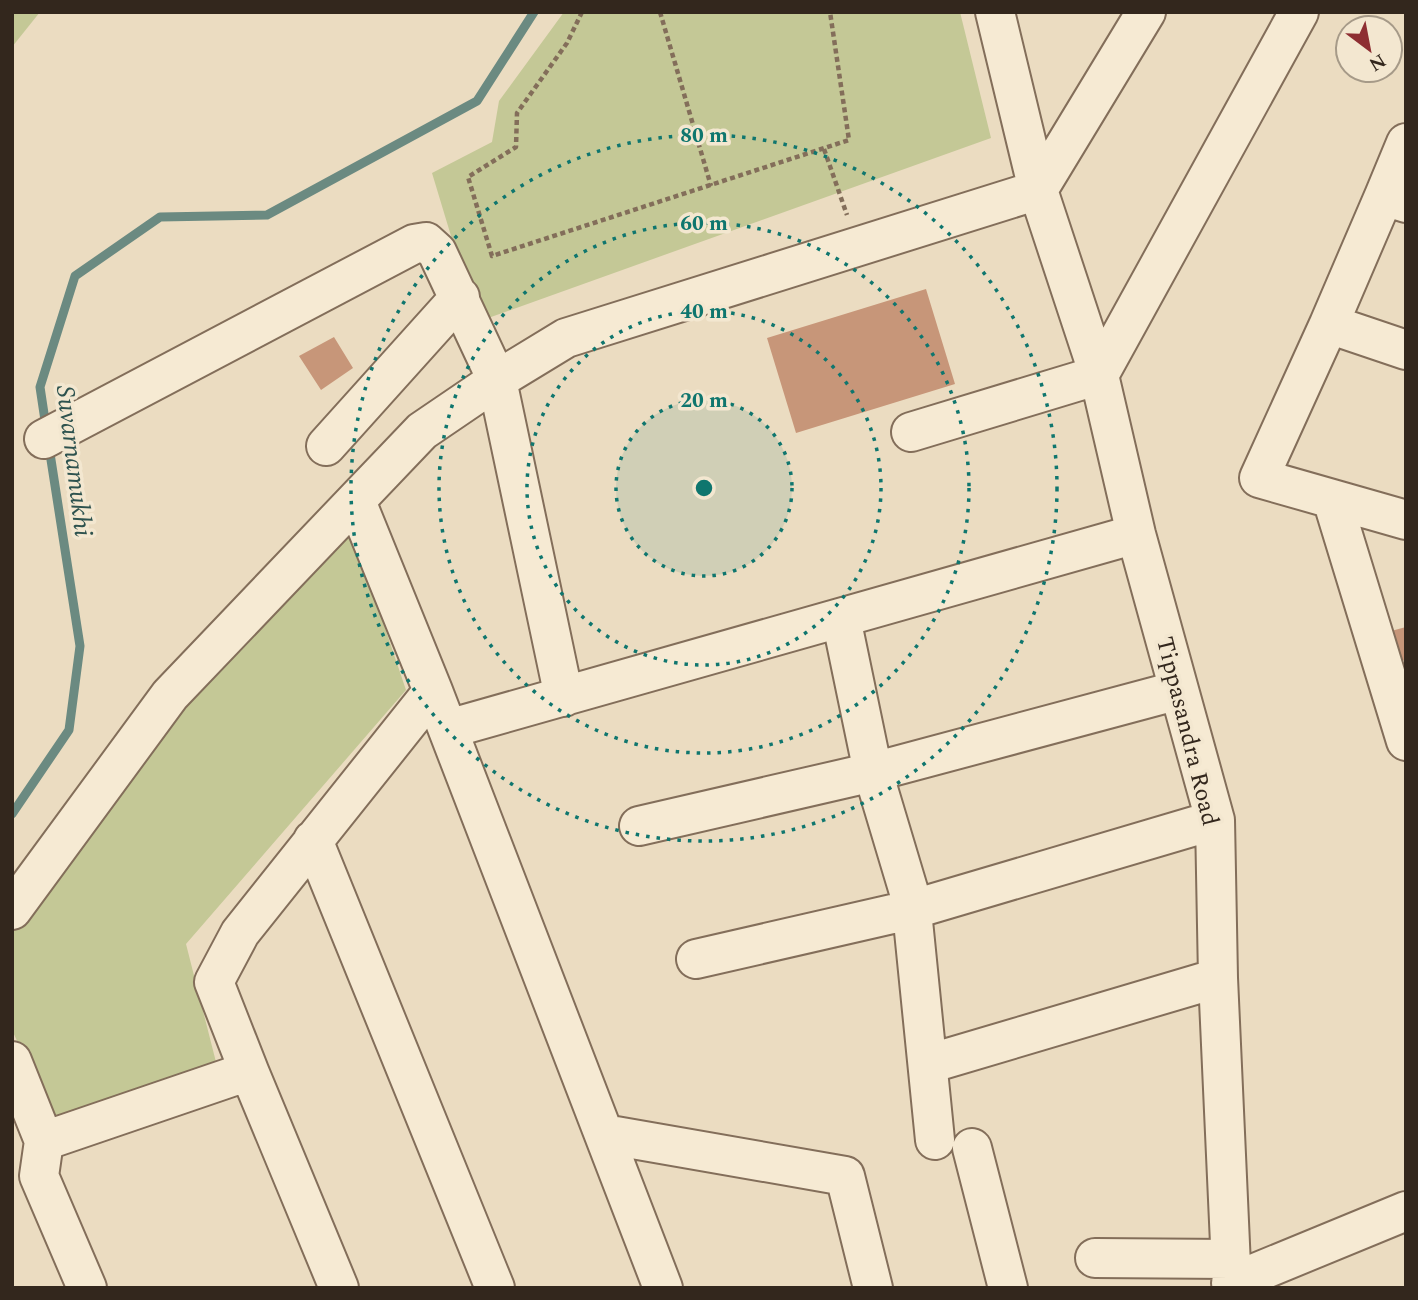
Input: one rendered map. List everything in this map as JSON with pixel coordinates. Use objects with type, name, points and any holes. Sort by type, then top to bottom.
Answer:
[{"type":"street","name":"Tippasandra Road","points":[[995,12],[1038,190],[1099,375],[1136,534],[1214,820],[1217,978],[1231,1277]]},
{"type":"street","points":[[12,910],[170,695],[422,431],[497,380],[566,338],[1038,190],[1146,12]]},
{"type":"street","points":[[911,432],[1099,375],[1299,12]]},
{"type":"street","points":[[1406,143],[1395,199],[1329,324],[1259,478],[1406,520]]},
{"type":"street","points":[[44,439],[414,244],[426,243],[437,251],[497,380],[564,696]]},
{"type":"street","points":[[326,446],[460,297]]},
{"type":"street","points":[[1329,324],[1406,350]]},
{"type":"street","points":[[1332,499],[1406,741]]},
{"type":"street","points":[[356,501],[448,729],[663,1288]]},
{"type":"street","points":[[448,729],[1136,534]]},
{"type":"street","points":[[841,618],[873,772],[914,909],[912,911],[935,1140]]},
{"type":"street","points":[[639,826],[873,772],[1179,690]]},
{"type":"street","points":[[339,1288],[214,982],[240,933],[433,691]]},
{"type":"street","points":[[696,958],[914,909],[1214,820]]},
{"type":"street","points":[[313,840],[495,1288]]},
{"type":"street","points":[[928,1064],[1217,978]]},
{"type":"street","points":[[12,1060],[44,1142],[39,1176],[86,1288]]},
{"type":"street","points":[[44,1142],[249,1071]]},
{"type":"street","points":[[604,1134],[845,1176],[873,1288]]},
{"type":"street","points":[[972,1148],[1008,1288]]},
{"type":"street","points":[[1095,1258],[1231,1277],[1406,1211]]},
{"type":"path","points":[[582,12],[567,43],[517,113],[516,147],[468,177],[492,256],[849,140],[830,12]]},
{"type":"path","points":[[660,12],[711,186]]},
{"type":"path","points":[[824,149],[858,245]]},
{"type":"green space","points":[[12,12],[40,12],[12,47]]},
{"type":"green space","points":[[564,12],[960,12],[991,138],[477,322],[432,173],[492,142],[499,101]]},
{"type":"green space","points":[[345,510],[406,690],[186,944],[217,1066],[55,1123],[12,1030],[12,923],[118,778]]},
{"type":"building","points":[[926,289],[955,384],[796,433],[767,338]]},
{"type":"building","points":[[334,337],[353,368],[321,390],[299,356]]},
{"type":"building","points":[[1406,627],[1406,660],[1400,661],[1391,631]]},
{"type":"waterway","name":"Suvarnamukhi","points":[[46,427],[40,387],[75,276],[160,217],[267,215],[477,101],[534,12]]},
{"type":"waterway","name":"Suvarnamukhi","points":[[12,814],[69,730],[80,646],[49,447]]}]
